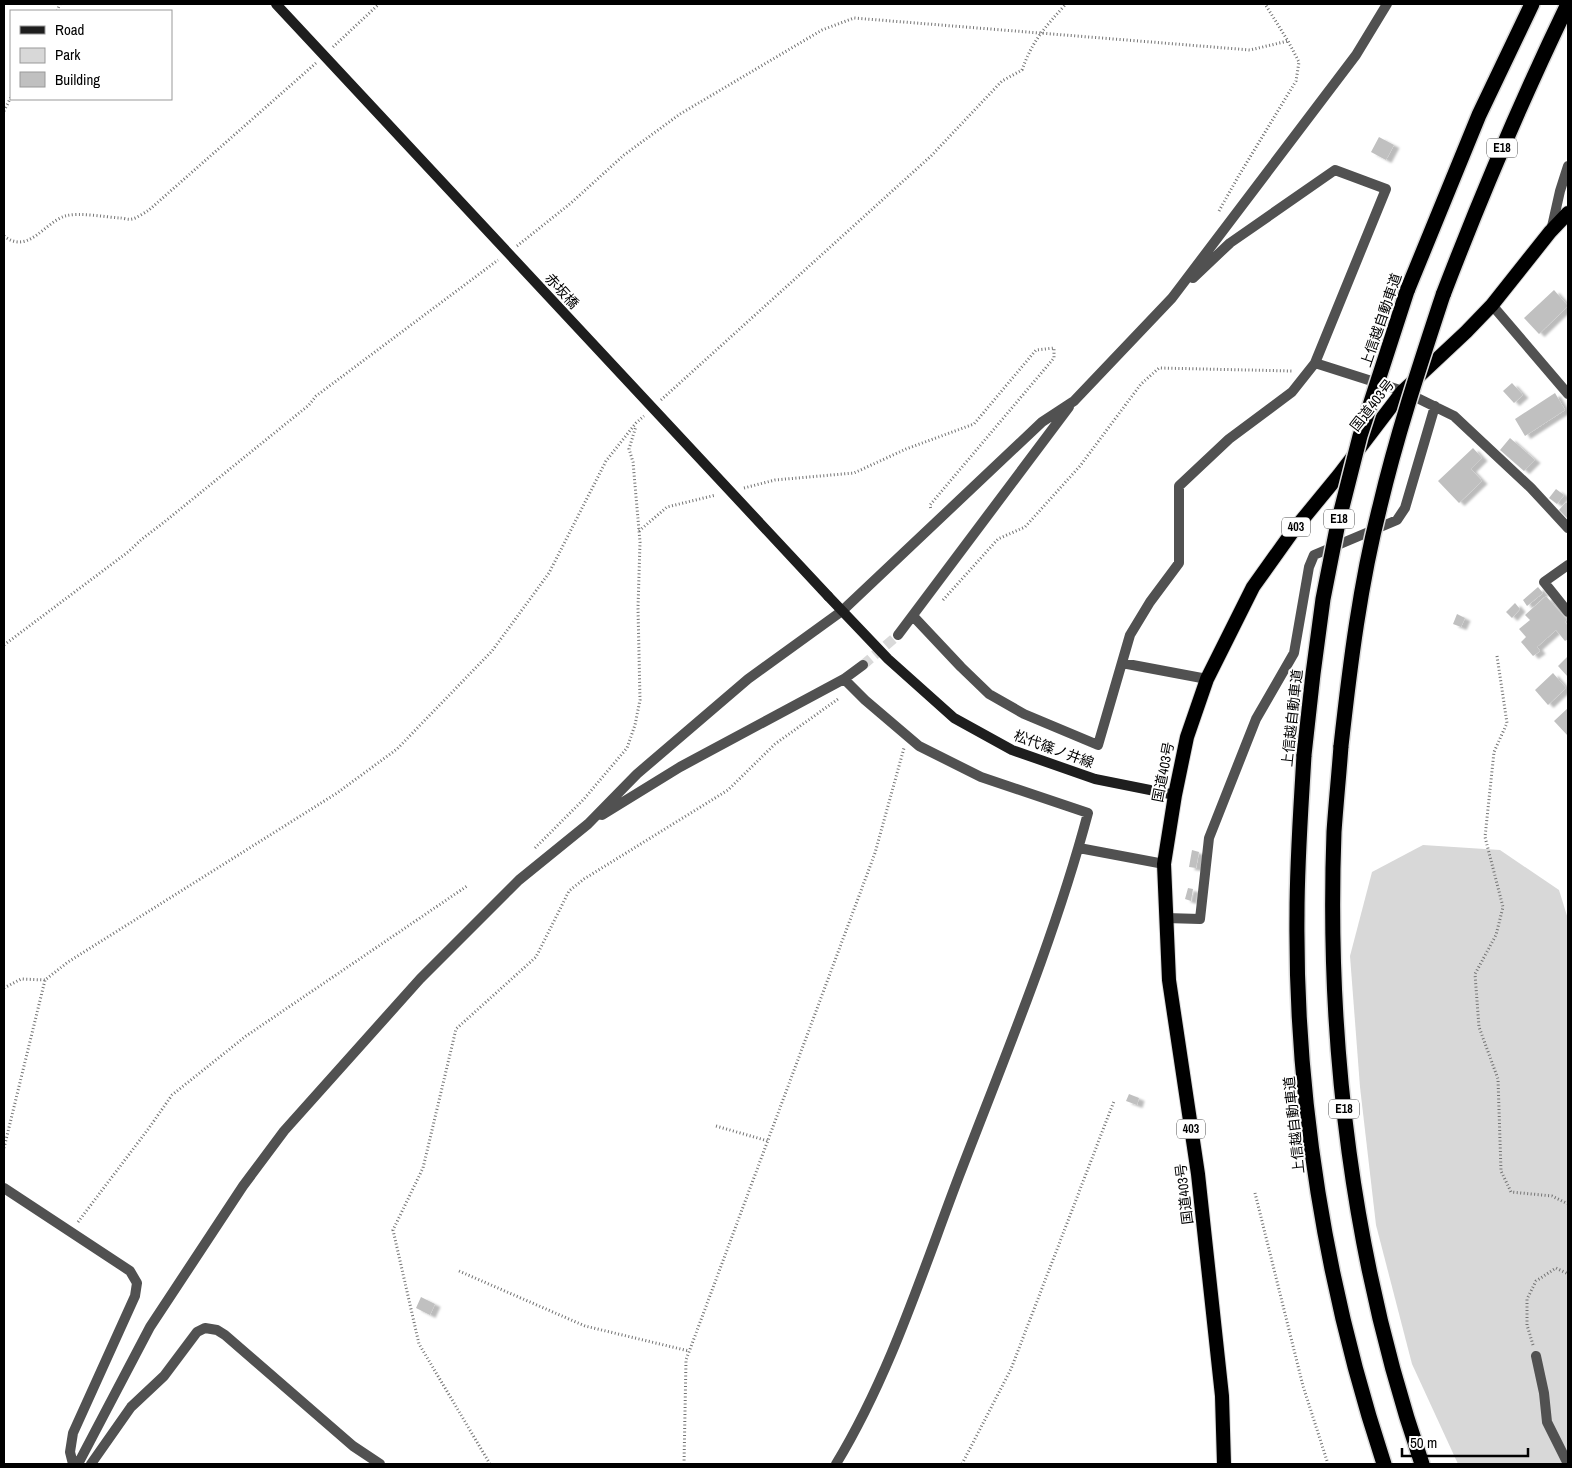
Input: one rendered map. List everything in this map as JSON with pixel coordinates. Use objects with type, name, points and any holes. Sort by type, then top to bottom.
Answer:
[{"type":"highway","name":"上信越自動車道","points":[[1384,1464],[1351,1352],[1330,1260],[1316,1181],[1305,1091],[1297,915],[1299,832],[1304,755],[1323,599],[1338,523],[1360,436],[1407,291],[1479,115],[1532,4]]},
{"type":"highway","name":"E18","points":[[1422,1464],[1409,1428],[1384,1336],[1365,1252],[1352,1172],[1341,1083],[1335,997],[1333,910],[1334,831],[1341,746],[1350,665],[1362,588],[1379,507],[1398,434],[1443,295],[1481,197],[1568,4]]},
{"type":"highway","name":"国道403号","points":[[1224,1464],[1222,1396],[1198,1174],[1169,980],[1164,864],[1187,737],[1207,679],[1253,587],[1293,531],[1403,391],[1492,305],[1550,232],[1568,213]]},
{"type":"main road","name":"赤坂橋","points":[[276,4],[828,596]]},
{"type":"main road","name":"松代篠ノ井線","points":[[828,596],[888,660],[954,718],[1012,750],[1095,779],[1175,795]]},
{"type":"street","points":[[1172,298],[1356,54],[1387,4]]},
{"type":"street","points":[[1550,232],[1568,166]]},
{"type":"street","points":[[898,634],[1074,400],[1172,298],[1230,243],[1335,170],[1386,190],[1312,367],[1292,392],[1229,439],[1178,486],[1179,563],[1150,602],[1130,635],[1098,745],[1024,714],[989,694],[912,616]]},
{"type":"street","points":[[1492,305],[1568,394]]},
{"type":"street","points":[[1312,367],[1403,391],[1454,416],[1530,488],[1568,528]]},
{"type":"street","points":[[78,1464],[150,1328],[243,1186],[284,1131],[420,979],[519,880],[588,824],[637,774],[748,679],[842,610],[1042,422],[1074,400]]},
{"type":"street","points":[[1166,918],[1200,920],[1209,838],[1256,719],[1294,653],[1309,567],[1314,555],[1397,520],[1405,508],[1436,406]]},
{"type":"street","points":[[1568,565],[1544,582],[1568,612]]},
{"type":"street","points":[[1122,663],[1207,679]]},
{"type":"street","points":[[588,824],[680,768],[844,679],[863,665]]},
{"type":"street","points":[[836,1464],[859,1427],[901,1328],[1048,943],[1079,848],[1088,813],[981,777],[919,746],[844,679]]},
{"type":"street","points":[[1079,848],[1164,864]]},
{"type":"street","points":[[4,1188],[130,1271],[137,1283],[137,1290],[73,1434],[70,1452],[73,1464]]},
{"type":"street","points":[[91,1464],[131,1407],[164,1376],[197,1332],[205,1328],[217,1330],[225,1335],[352,1446],[380,1464]]},
{"type":"street","points":[[1536,1356],[1544,1393],[1547,1422],[1568,1464]]},
{"type":"path","points":[[328,51],[379,4]]},
{"type":"path","points":[[658,403],[931,156],[1002,81],[1022,70],[1039,34],[1066,4]]},
{"type":"path","points":[[1219,212],[1296,81],[1299,62],[1288,40],[1265,4]]},
{"type":"path","points":[[516,246],[571,203],[624,155],[680,114],[822,30],[854,18],[1250,50],[1288,40]]},
{"type":"path","points":[[4,236],[15,242],[22,242],[30,240],[55,221],[66,216],[78,214],[132,219],[149,210],[321,58]]},
{"type":"path","points":[[4,110],[10,99]]},
{"type":"path","points":[[4,645],[128,552],[309,405],[316,396],[501,258]]},
{"type":"path","points":[[739,489],[775,480],[854,474],[906,449],[974,424],[1036,350],[1054,348],[1054,358],[930,506],[932,525]]},
{"type":"path","points":[[940,603],[998,539],[1025,527],[1080,466],[1140,384],[1160,368],[1312,367]]},
{"type":"path","points":[[4,1148],[45,980],[68,962],[337,793],[397,749],[497,643],[548,573],[606,461],[636,423],[651,410]]},
{"type":"path","points":[[529,854],[584,799],[627,748],[635,725],[640,700],[639,531],[633,462],[629,449],[636,423]]},
{"type":"path","points":[[639,531],[668,507],[721,494]]},
{"type":"path","points":[[1497,656],[1507,723],[1494,752],[1485,837],[1503,907],[1496,936],[1475,974],[1479,1027],[1498,1079],[1501,1171],[1511,1192],[1552,1196],[1568,1204]]},
{"type":"path","points":[[490,1464],[419,1344],[393,1230],[423,1168],[456,1028],[536,957],[569,891],[584,879],[728,790],[775,744],[853,688]]},
{"type":"path","points":[[684,1464],[686,1360],[875,853],[907,736]]},
{"type":"path","points":[[73,1234],[78,1221],[172,1095],[246,1036],[468,886]]},
{"type":"path","points":[[4,988],[21,979],[45,980]]},
{"type":"path","points":[[962,1464],[1011,1369],[1114,1100]]},
{"type":"path","points":[[716,1126],[768,1141]]},
{"type":"path","points":[[1255,1192],[1302,1386],[1328,1464]]},
{"type":"path","points":[[1536,1356],[1527,1325],[1527,1299],[1536,1281],[1556,1268],[1568,1274]]},
{"type":"path","points":[[459,1271],[585,1326],[689,1351]]},
{"type":"green space","points":[[1423,845],[1500,850],[1559,890],[1568,919],[1568,1464],[1458,1464],[1412,1364],[1376,1225],[1360,1087],[1350,956],[1372,872]]},
{"type":"building","points":[[1379,137],[1394,145],[1386,160],[1371,152]]},
{"type":"building","points":[[1554,290],[1568,306],[1539,334],[1524,318]]},
{"type":"building","points":[[1512,383],[1523,395],[1514,403],[1503,391]]},
{"type":"building","points":[[1555,393],[1565,410],[1525,436],[1515,419]]},
{"type":"building","points":[[1510,438],[1535,460],[1524,471],[1500,450]]},
{"type":"building","points":[[1473,448],[1482,458],[1471,469],[1482,481],[1459,503],[1438,481]]},
{"type":"building","points":[[1556,489],[1564,495],[1557,504],[1549,498]]},
{"type":"building","points":[[1566,502],[1568,504],[1568,519],[1559,510]]},
{"type":"building","points":[[1538,587],[1543,593],[1527,606],[1523,600]]},
{"type":"building","points":[[1546,596],[1567,620],[1565,622],[1568,626],[1568,639],[1565,641],[1556,630],[1537,647],[1540,651],[1533,656],[1521,642],[1526,637],[1519,629],[1530,620],[1525,615]]},
{"type":"building","points":[[1515,603],[1520,609],[1512,618],[1506,612]]},
{"type":"building","points":[[1457,614],[1465,618],[1461,627],[1453,624]]},
{"type":"building","points":[[1568,656],[1568,677],[1558,666]]},
{"type":"building","points":[[1553,673],[1566,688],[1548,705],[1535,690]]},
{"type":"building","points":[[1568,708],[1568,736],[1554,721]]},
{"type":"building","points":[[1192,850],[1199,852],[1196,868],[1189,867]]},
{"type":"building","points":[[1188,888],[1193,889],[1191,901],[1185,899]]},
{"type":"building","points":[[1129,1094],[1139,1098],[1137,1105],[1126,1101]]},
{"type":"building","points":[[421,1297],[435,1304],[430,1315],[416,1308]]},
{"type":"tunnel","points":[[863,665],[898,635]]}]
